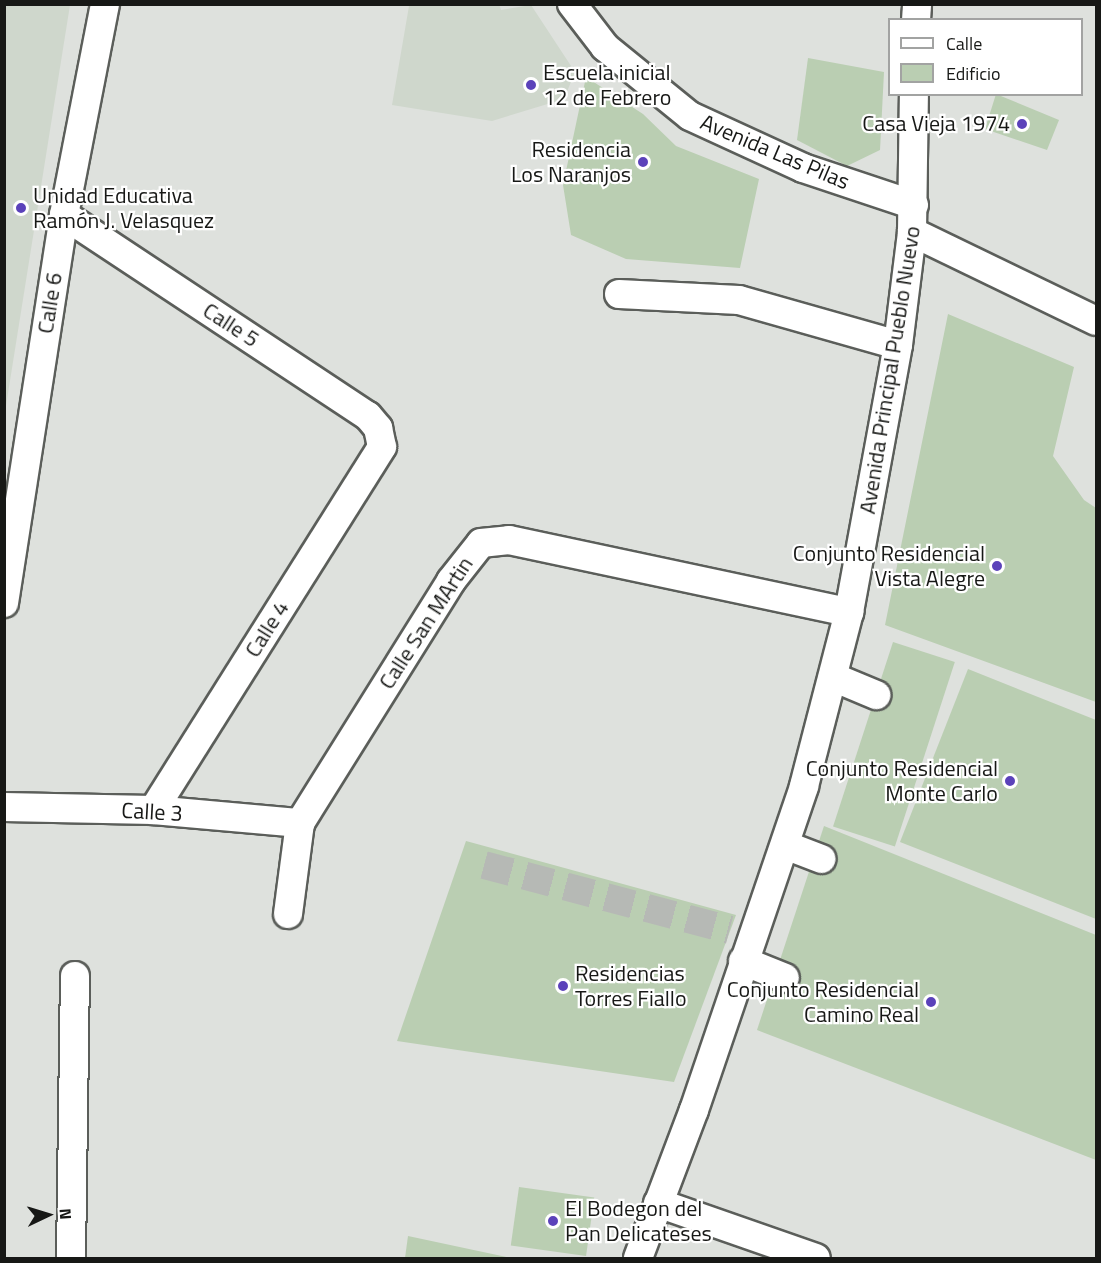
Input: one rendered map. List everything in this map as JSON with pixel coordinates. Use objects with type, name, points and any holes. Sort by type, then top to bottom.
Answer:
[{"type":"street","name":"Calle 6","points":[[4,603],[14,470],[105,4]]},
{"type":"street","name":"Avenida Las Pilas","points":[[571,5],[605,46],[690,116],[913,218],[1096,321]]},
{"type":"street","name":"Avenida Principal Pueblo Nuevo","points":[[638,1258],[658,1203],[742,942],[785,845],[849,612],[898,345],[913,218],[914,96]]},
{"type":"street","name":"Calle 5","points":[[64,215],[368,416],[378,428],[382,447]]},
{"type":"street","points":[[619,294],[739,300],[898,345]]},
{"type":"street","name":"Calle 4","points":[[153,810],[382,447]]},
{"type":"street","name":"Calle San MArtin","points":[[288,914],[300,823],[451,581],[481,543],[509,540],[849,612]]},
{"type":"street","points":[[833,676],[876,695]]},
{"type":"street","name":"Calle 3","points":[[4,807],[153,810],[300,823]]},
{"type":"street","points":[[785,845],[821,859]]},
{"type":"street","points":[[742,942],[785,978]]},
{"type":"street","points":[[71,1258],[75,976]]},
{"type":"street","points":[[658,1203],[816,1258]]},
{"type":"shaded area","points":[[499,4],[501,10],[531,5],[575,72],[564,99],[492,121],[392,105],[409,6]]},
{"type":"shaded area","name":"Unidad Educativa Ramón J. Velasquez","points":[[4,5],[70,5],[5,412]]},
{"type":"building","points":[[808,58],[884,72],[880,150],[847,166],[797,140]]},
{"type":"building","name":"Residencia Los Naranjos","points":[[586,77],[643,114],[676,146],[759,179],[740,268],[626,259],[571,235],[563,185]]},
{"type":"building","name":"Casa Vieja 1974","points":[[995,96],[1001,96],[1059,120],[1047,150],[985,129]]},
{"type":"building","name":"Conjunto Residencial Vista Alegre","points":[[948,314],[1074,367],[1053,456],[1084,500],[1096,508],[1096,702],[885,625]]},
{"type":"building","points":[[893,642],[955,662],[895,847],[833,827]]},
{"type":"building","name":"Conjunto Residencial Monte Carlo","points":[[968,669],[1096,720],[1096,919],[900,842]]},
{"type":"building","name":"Conjunto Residencial Camino Real","points":[[824,826],[1096,935],[1096,1160],[757,1030]]},
{"type":"building","name":"Residencias Torres Fiallo","points":[[466,841],[736,915],[674,1082],[397,1041]]},
{"type":"building","name":"El Bodegon del Pan Delicateses","points":[[519,1187],[594,1198],[586,1256],[511,1245]]},
{"type":"building","points":[[408,1236],[511,1258],[405,1258]]},
{"type":"tunnel","points":[[484,865],[730,930]]},
{"type":"place","name":"Escuela inicial 12 de Febrero","points":[[531,85]]},
{"type":"place","name":"Casa Vieja 1974","points":[[1022,124]]},
{"type":"place","name":"Residencia Los Naranjos","points":[[643,162]]},
{"type":"place","name":"Unidad Educativa Ramón J. Velasquez","points":[[21,208]]},
{"type":"place","name":"Conjunto Residencial Vista Alegre","points":[[997,566]]},
{"type":"place","name":"Conjunto Residencial Monte Carlo","points":[[1010,781]]},
{"type":"place","name":"Residencias Torres Fiallo","points":[[563,986]]},
{"type":"place","name":"Conjunto Residencial Camino Real","points":[[931,1002]]},
{"type":"place","name":"El Bodegon del Pan Delicateses","points":[[553,1221]]}]
